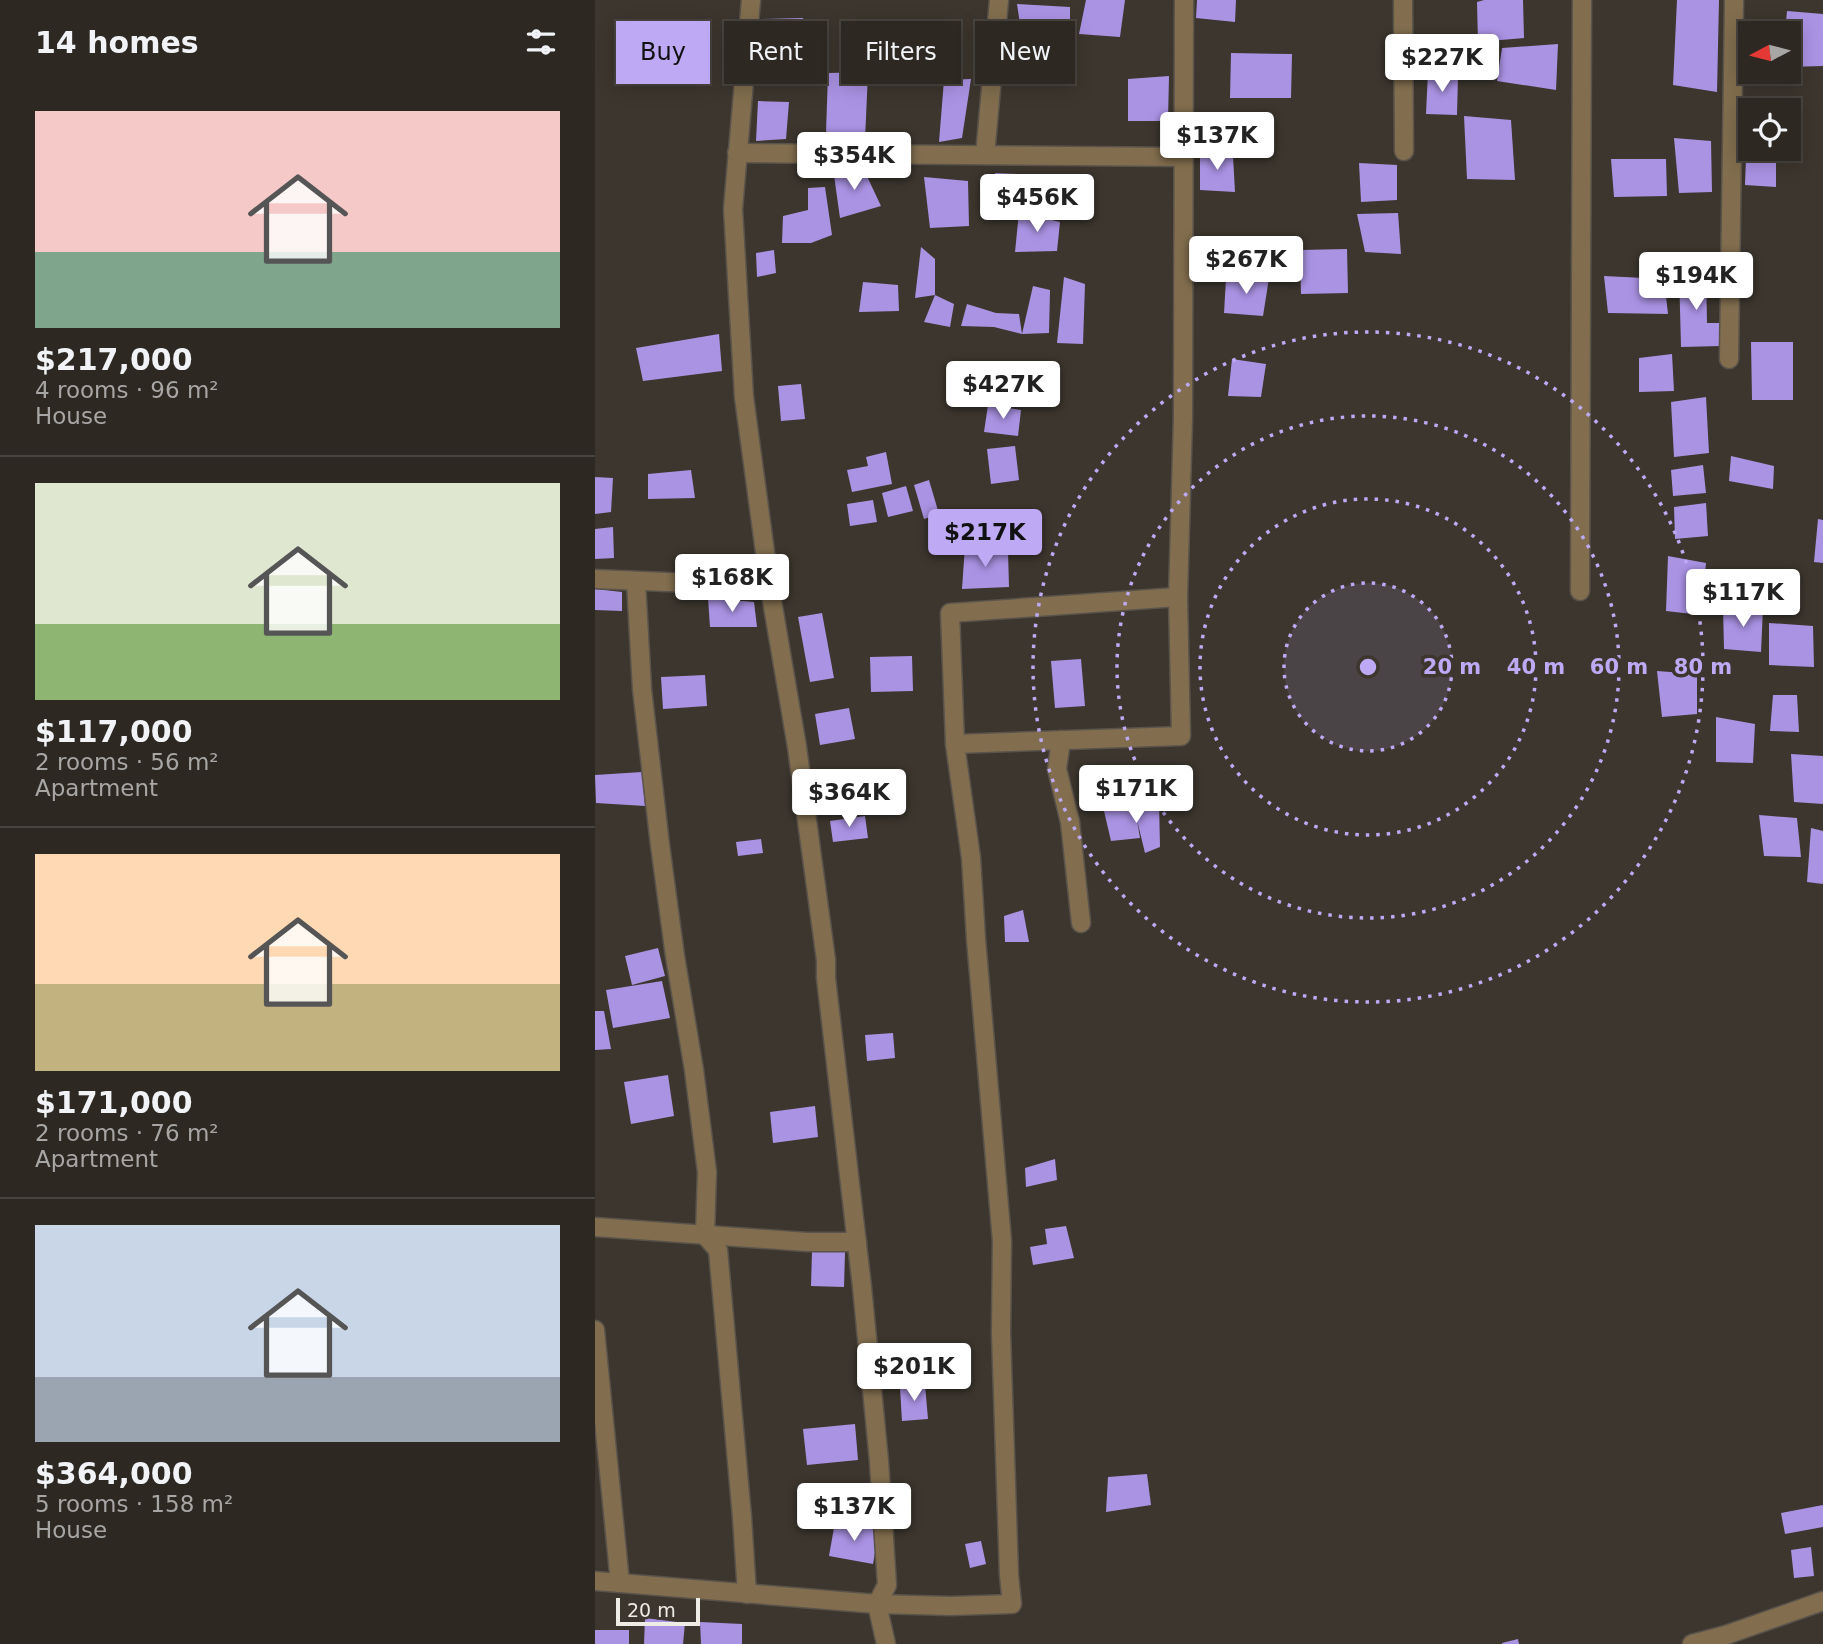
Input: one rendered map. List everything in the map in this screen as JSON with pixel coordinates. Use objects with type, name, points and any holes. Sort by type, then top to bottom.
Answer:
[{"type":"street","points":[[751,0],[733,209],[744,397],[826,960],[825,978],[857,1242],[879,1461],[887,1585],[877,1604],[886,1644]]},
{"type":"street","points":[[985,155],[999,0]]},
{"type":"street","points":[[955,744],[1181,736],[1178,597],[1183,418],[1184,0]]},
{"type":"street","points":[[1402,0],[1404,151]]},
{"type":"street","points":[[1580,591],[1582,0]]},
{"type":"street","points":[[1729,359],[1734,0]]},
{"type":"street","points":[[737,153],[1184,157]]},
{"type":"street","points":[[595,579],[770,589]]},
{"type":"street","points":[[636,582],[642,689],[660,845],[707,1172],[705,1235],[718,1250],[747,1594]]},
{"type":"street","points":[[595,1581],[877,1604],[1012,1604],[1001,1333],[1002,1241],[971,858],[955,744],[950,613],[1178,597]]},
{"type":"street","points":[[1061,740],[1056,769],[1070,822],[1081,923]]},
{"type":"street","points":[[595,1227],[807,1242],[857,1242]]},
{"type":"street","points":[[595,1330],[620,1583]]},
{"type":"street","points":[[1692,1644],[1823,1601]]},
{"type":"building","points":[[1086,0],[1125,0],[1120,37],[1079,34]]},
{"type":"building","points":[[1197,0],[1236,0],[1235,22],[1196,18]]},
{"type":"building","points":[[1523,0],[1524,38],[1478,42],[1477,2]]},
{"type":"building","points":[[1677,0],[1719,0],[1717,92],[1673,85]]},
{"type":"building","points":[[1017,4],[1070,7],[1070,21],[1020,21]]},
{"type":"building","points":[[1787,11],[1823,14],[1823,66],[1801,67],[1801,21],[1786,21]]},
{"type":"building","points":[[803,18],[803,21],[763,21]]},
{"type":"building","points":[[1558,44],[1556,90],[1497,81],[1502,48]]},
{"type":"building","points":[[1231,53],[1292,54],[1291,98],[1230,98]]},
{"type":"building","points":[[1428,72],[1458,76],[1457,115],[1426,114]]},
{"type":"building","points":[[828,73],[841,73],[841,84],[867,84],[865,140],[826,133]]},
{"type":"building","points":[[1169,76],[1168,121],[1128,121],[1128,79]]},
{"type":"building","points":[[961,79],[971,79],[962,138],[939,142],[944,84],[961,84]]},
{"type":"building","points":[[758,101],[789,102],[786,139],[756,141]]},
{"type":"building","points":[[1464,116],[1511,120],[1515,180],[1467,179]]},
{"type":"building","points":[[1674,138],[1711,141],[1712,192],[1679,193]]},
{"type":"building","points":[[1200,150],[1233,156],[1235,192],[1200,190]]},
{"type":"building","points":[[1611,159],[1666,159],[1667,196],[1614,197]]},
{"type":"building","points":[[1746,161],[1776,161],[1776,187],[1745,185]]},
{"type":"building","points":[[1359,163],[1397,165],[1397,200],[1361,202]]},
{"type":"building","points":[[833,168],[865,172],[881,206],[840,218]]},
{"type":"building","points":[[995,173],[1058,176],[1059,205],[998,201]]},
{"type":"building","points":[[924,177],[968,181],[969,226],[930,228]]},
{"type":"building","points":[[825,187],[832,235],[811,243],[782,243],[783,216],[808,210],[808,188]]},
{"type":"building","points":[[1019,212],[1060,222],[1057,251],[1015,252]]},
{"type":"building","points":[[1398,213],[1401,254],[1365,252],[1357,214]]},
{"type":"building","points":[[921,247],[935,259],[935,295],[915,298]]},
{"type":"building","points":[[1347,249],[1348,293],[1301,294],[1300,250]]},
{"type":"building","points":[[774,250],[776,273],[757,277],[756,253]]},
{"type":"building","points":[[1706,271],[1707,323],[1721,323],[1721,346],[1681,347],[1679,272]]},
{"type":"building","points":[[1604,276],[1664,279],[1668,314],[1608,313]]},
{"type":"building","points":[[1064,277],[1085,284],[1083,344],[1057,343]]},
{"type":"building","points":[[1269,278],[1263,316],[1224,313],[1226,279]]},
{"type":"building","points":[[863,282],[898,285],[899,311],[859,312]]},
{"type":"building","points":[[1033,286],[1050,290],[1049,333],[1022,334]]},
{"type":"building","points":[[935,295],[954,304],[950,327],[924,322]]},
{"type":"building","points":[[967,304],[996,313],[1019,314],[1022,334],[994,327],[961,326]]},
{"type":"building","points":[[719,334],[722,371],[643,381],[636,348]]},
{"type":"building","points":[[1751,342],[1793,342],[1793,400],[1752,400]]},
{"type":"building","points":[[1672,354],[1674,391],[1639,392],[1639,358]]},
{"type":"building","points":[[1232,359],[1266,364],[1261,397],[1228,396]]},
{"type":"building","points":[[969,363],[1013,365],[1012,382],[968,383]]},
{"type":"building","points":[[801,384],[805,419],[781,421],[778,386]]},
{"type":"building","points":[[1706,397],[1709,453],[1674,457],[1671,402]]},
{"type":"building","points":[[988,405],[1021,410],[1018,436],[984,432]]},
{"type":"building","points":[[1015,446],[1019,480],[991,484],[987,449]]},
{"type":"building","points":[[886,452],[892,484],[852,492],[847,470],[868,466],[866,457]]},
{"type":"building","points":[[1731,456],[1774,466],[1773,489],[1729,481]]},
{"type":"building","points":[[1703,465],[1706,493],[1673,496],[1671,470]]},
{"type":"building","points":[[691,470],[695,498],[648,499],[648,474]]},
{"type":"building","points":[[595,477],[613,478],[611,512],[595,514]]},
{"type":"building","points":[[929,480],[939,514],[924,519],[914,485]]},
{"type":"building","points":[[906,486],[913,511],[888,517],[882,493]]},
{"type":"building","points":[[873,500],[877,522],[850,526],[847,504]]},
{"type":"building","points":[[1706,503],[1708,536],[1675,539],[1674,507]]},
{"type":"building","points":[[1818,519],[1823,520],[1823,563],[1814,562]]},
{"type":"building","points":[[613,527],[614,558],[595,559],[595,529]]},
{"type":"building","points":[[965,546],[1008,551],[1009,587],[962,589]]},
{"type":"building","points":[[1668,556],[1706,563],[1701,615],[1666,611]]},
{"type":"building","points":[[595,589],[622,592],[622,611],[595,610]]},
{"type":"building","points":[[708,598],[754,602],[757,627],[710,627]]},
{"type":"building","points":[[1723,607],[1763,608],[1761,652],[1724,649]]},
{"type":"building","points":[[822,613],[834,678],[810,682],[798,617]]},
{"type":"building","points":[[1769,623],[1813,626],[1814,667],[1769,665]]},
{"type":"building","points":[[912,656],[913,691],[871,692],[870,657]]},
{"type":"building","points":[[1081,659],[1085,706],[1055,708],[1051,661]]},
{"type":"building","points":[[1657,671],[1697,674],[1697,714],[1662,717]]},
{"type":"building","points":[[705,675],[707,706],[663,709],[661,677]]},
{"type":"building","points":[[1773,695],[1797,695],[1799,732],[1770,731]]},
{"type":"building","points":[[849,708],[855,739],[820,745],[815,714]]},
{"type":"building","points":[[1716,717],[1755,724],[1753,763],[1716,762]]},
{"type":"building","points":[[1791,754],[1823,756],[1823,804],[1794,802]]},
{"type":"building","points":[[870,769],[888,770],[886,809],[830,805],[831,782],[870,784]]},
{"type":"building","points":[[642,772],[645,806],[596,803],[595,775]]},
{"type":"building","points":[[1159,801],[1160,847],[1145,853],[1137,820],[1140,838],[1111,841],[1104,811],[1135,809]]},
{"type":"building","points":[[1759,815],[1797,818],[1801,857],[1764,856]]},
{"type":"building","points":[[865,816],[868,838],[833,842],[830,821]]},
{"type":"building","points":[[1811,828],[1823,831],[1823,884],[1807,882]]},
{"type":"building","points":[[761,839],[763,853],[738,856],[736,842]]},
{"type":"building","points":[[1023,910],[1029,942],[1005,942],[1004,916]]},
{"type":"building","points":[[658,948],[665,976],[632,985],[625,956]]},
{"type":"building","points":[[662,981],[670,1018],[613,1028],[606,990]]},
{"type":"building","points":[[595,1011],[604,1011],[611,1049],[595,1050]]},
{"type":"building","points":[[893,1033],[895,1058],[867,1061],[865,1035]]},
{"type":"building","points":[[668,1075],[674,1116],[631,1124],[624,1082]]},
{"type":"building","points":[[815,1106],[818,1137],[773,1143],[770,1112]]},
{"type":"building","points":[[1055,1159],[1057,1180],[1026,1187],[1025,1168]]},
{"type":"building","points":[[1066,1226],[1074,1258],[1033,1265],[1030,1247],[1047,1244],[1045,1229]]},
{"type":"building","points":[[812,1251],[845,1252],[844,1287],[811,1286]]},
{"type":"building","points":[[925,1385],[928,1419],[902,1421],[900,1388]]},
{"type":"building","points":[[855,1424],[858,1460],[807,1465],[803,1429]]},
{"type":"building","points":[[1147,1474],[1151,1505],[1106,1512],[1108,1477]]},
{"type":"building","points":[[1823,1505],[1823,1527],[1785,1534],[1781,1513]]},
{"type":"building","points":[[835,1522],[879,1530],[873,1564],[829,1556]]},
{"type":"building","points":[[981,1541],[986,1564],[970,1568],[965,1544]]},
{"type":"building","points":[[1811,1547],[1814,1576],[1794,1578],[1791,1550]]},
{"type":"building","points":[[645,1618],[685,1623],[683,1644],[644,1644]]},
{"type":"building","points":[[700,1622],[742,1624],[742,1644],[701,1644]]},
{"type":"building","points":[[595,1630],[629,1630],[629,1644],[595,1644]]},
{"type":"building","points":[[1518,1639],[1519,1644],[1502,1644],[1502,1643]]}]
